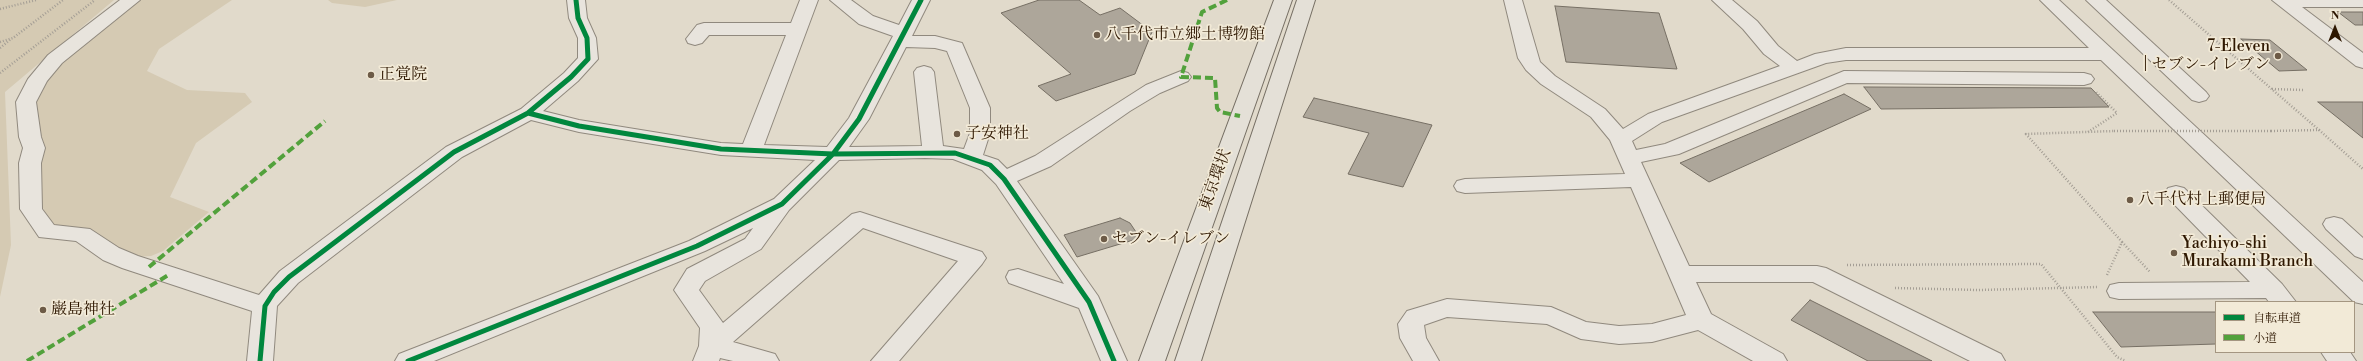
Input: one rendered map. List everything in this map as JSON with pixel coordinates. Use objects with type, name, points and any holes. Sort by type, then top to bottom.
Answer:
[{"type":"highway","name":"東京環状","points":[[1152,361],[1283,0]]},
{"type":"highway","name":"東京環状","points":[[1188,361],[1306,0]]},
{"type":"street","points":[[130,0],[55,59],[38,79],[26,102],[30,138],[34,148],[30,163],[31,209],[47,232],[82,234],[111,254],[130,262],[265,306]]},
{"type":"street","points":[[260,361],[265,306],[274,292],[289,277],[454,152],[528,113],[572,77],[588,59],[587,38],[578,18],[575,6],[576,0]]},
{"type":"street","points":[[751,150],[809,0]]},
{"type":"street","points":[[839,0],[866,20],[901,37],[935,42],[955,47],[980,108],[980,133],[972,157]]},
{"type":"street","points":[[709,353],[713,327],[686,290],[696,275],[753,244],[782,204],[833,154],[859,119],[921,0]]},
{"type":"street","points":[[1513,0],[1528,58],[1533,66],[1548,80],[1598,113],[1620,138],[1701,320],[1774,361]]},
{"type":"street","points":[[1721,0],[1750,25],[1771,50],[1794,68]]},
{"type":"street","points":[[2049,0],[2363,296]]},
{"type":"street","points":[[2095,0],[2199,96]]},
{"type":"street","points":[[2283,1],[2363,2]]},
{"type":"street","points":[[2283,1],[2355,49],[2363,62]]},
{"type":"street","points":[[695,39],[704,29],[798,29]]},
{"type":"street","points":[[1620,138],[1636,131],[1655,118],[1822,58],[1846,54],[2105,54]]},
{"type":"street","points":[[924,72],[933,152]]},
{"type":"street","points":[[1004,179],[1043,161],[1153,90],[1181,77]]},
{"type":"street","points":[[1630,158],[1671,149],[1844,77],[2084,79]]},
{"type":"street","points":[[528,113],[579,126],[721,149],[833,154],[933,152],[955,153],[972,157],[990,165],[1004,179],[1089,302],[1114,361]]},
{"type":"street","points":[[1466,186],[1639,180]]},
{"type":"street","points":[[2176,193],[2279,296]]},
{"type":"street","points":[[408,361],[697,246],[782,204]]},
{"type":"street","points":[[709,353],[860,219],[974,258],[884,361]]},
{"type":"street","points":[[2334,224],[2363,251]]},
{"type":"street","points":[[1681,274],[1817,274],[1992,361]]},
{"type":"street","points":[[1018,277],[1089,302]]},
{"type":"street","points":[[2108,286],[2168,291],[2279,296]]},
{"type":"street","points":[[1426,361],[1413,338],[1411,324],[1416,317],[1447,308],[1551,316],[1581,330],[1619,335],[1652,333],[1701,320]]},
{"type":"street","points":[[709,353],[766,361]]},
{"type":"street","points":[[2335,353],[2343,361]]},
{"type":"path","points":[[0,9],[36,0]]},
{"type":"path","points":[[0,48],[63,0]]},
{"type":"path","points":[[0,73],[95,0]]},
{"type":"path","points":[[2169,0],[2363,169]]},
{"type":"path","points":[[0,42],[13,38]]},
{"type":"path","points":[[2084,79],[2117,113],[2088,132]]},
{"type":"path","points":[[2272,89],[2303,90]]},
{"type":"path","points":[[2168,291],[2122,242],[2026,134],[2114,131],[2319,130]]},
{"type":"path","points":[[1891,288],[1978,290],[2108,286],[2122,242]]},
{"type":"path","points":[[1817,274],[1832,265],[2041,264],[2117,357],[2126,361]]},
{"type":"shaded area","points":[[0,0],[114,0],[5,92],[11,245],[0,297]]},
{"type":"shaded area","points":[[137,0],[232,0],[159,49],[147,71],[187,90],[245,93],[252,102],[196,143],[170,197],[209,212],[163,251],[151,256],[134,257],[86,228],[52,227],[42,206],[41,154],[34,119],[37,94],[62,58]]},
{"type":"shaded area","points":[[328,0],[397,0],[365,7],[332,3]]},
{"type":"building","points":[[1039,0],[1079,0],[1100,15],[1120,8],[1152,32],[1135,74],[1056,101],[1038,86],[1071,74],[1001,13]]},
{"type":"building","points":[[1555,6],[1659,13],[1677,69],[1566,62]]},
{"type":"building","points":[[2338,12],[2363,12],[2363,25],[2355,25]]},
{"type":"building","points":[[2241,39],[2270,40],[2307,70],[2279,71]]},
{"type":"building","points":[[1864,87],[2091,88],[2109,107],[1881,109]]},
{"type":"building","points":[[1844,94],[1871,109],[1709,182],[1680,163]]},
{"type":"building","points":[[1314,98],[1432,125],[1403,187],[1348,174],[1369,133],[1303,117]]},
{"type":"building","points":[[2318,102],[2363,102],[2363,138]]},
{"type":"building","points":[[1120,218],[1130,223],[1140,238],[1077,257],[1064,235]]},
{"type":"building","points":[[1810,300],[1932,361],[1868,361],[1791,320]]},
{"type":"building","points":[[2093,312],[2215,312],[2215,344],[2121,347]]},
{"type":"marked path","points":[[1227,0],[1202,12],[1181,77],[1202,76],[1215,78],[1217,108],[1220,112],[1240,116]]},
{"type":"marked path","points":[[149,267],[325,121]]},
{"type":"marked path","points":[[27,361],[170,274]]},
{"type":"cycle path","points":[[260,361],[265,306],[274,292],[289,277],[454,152],[528,113],[571,77],[588,59],[587,38],[578,18],[575,5],[576,0]]},
{"type":"cycle path","points":[[408,361],[697,246],[782,204],[833,154],[859,119],[921,0]]},
{"type":"cycle path","points":[[528,113],[579,126],[721,149],[833,154],[925,152],[955,153],[990,165],[1004,179],[1089,302],[1114,361]]},
{"type":"place","name":"八千代市立郷土博物館","points":[[1097,35]]},
{"type":"place","name":"7-Eleven | セブン-イレブン","points":[[2278,56]]},
{"type":"place","name":"正覚院","points":[[371,75]]},
{"type":"place","name":"子安神社","points":[[957,134]]},
{"type":"place","name":"八千代村上郵便局","points":[[2130,200]]},
{"type":"place","name":"セブン-イレブン","points":[[1104,239]]},
{"type":"place","name":"Yachiyo-shi Murakami Branch","points":[[2174,253]]},
{"type":"place","name":"巌島神社","points":[[43,310]]}]
